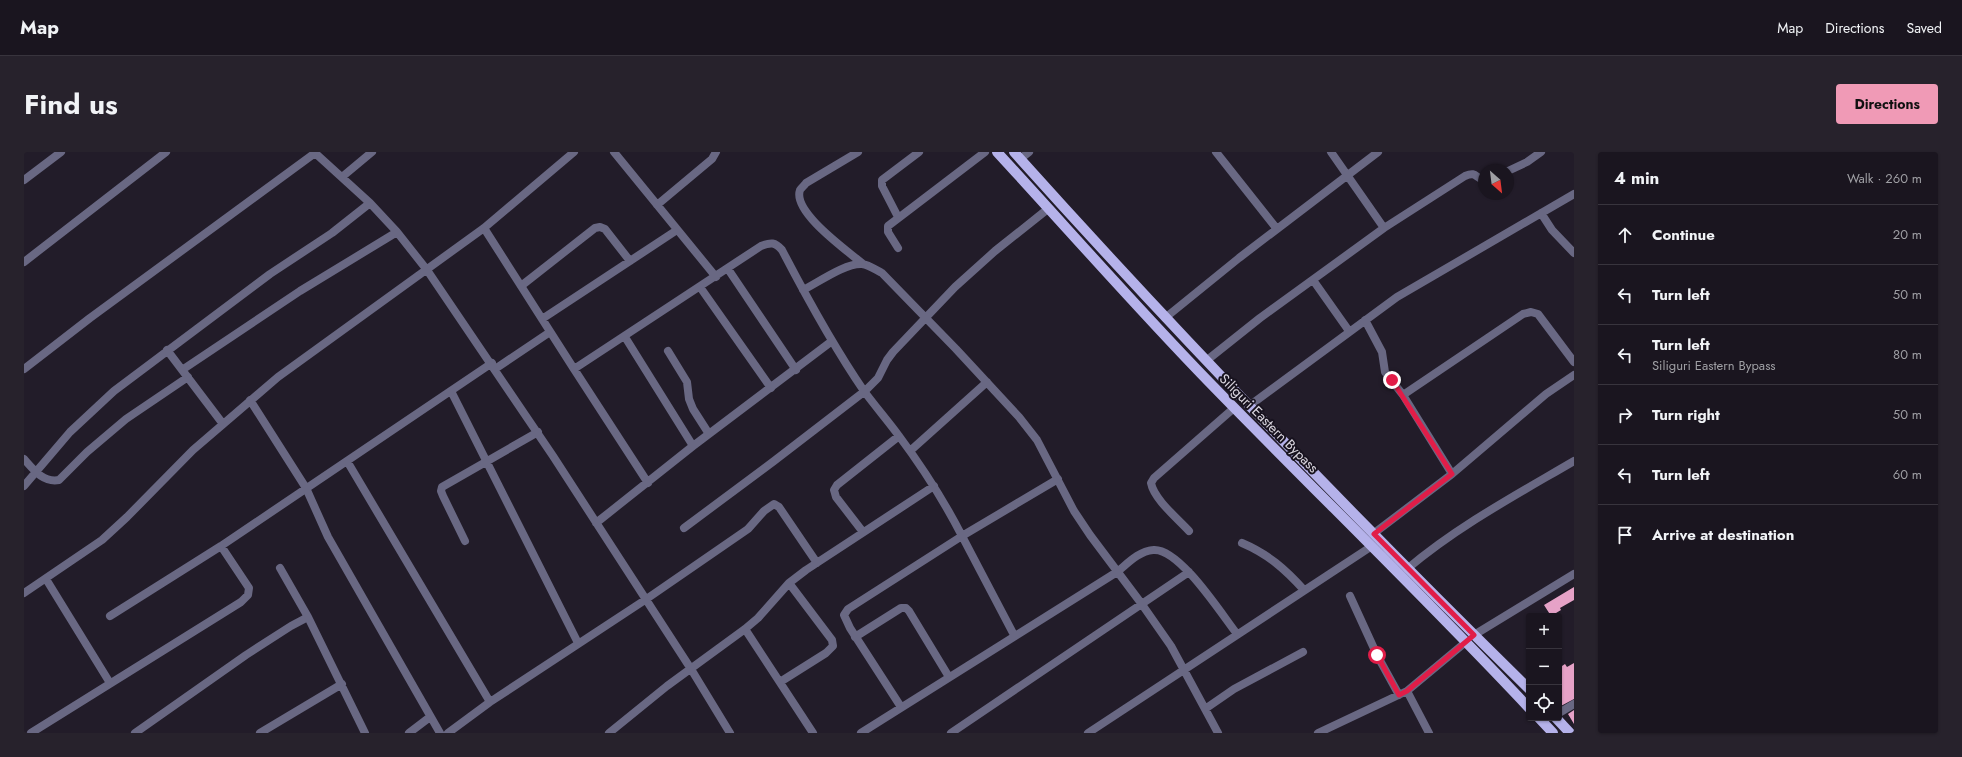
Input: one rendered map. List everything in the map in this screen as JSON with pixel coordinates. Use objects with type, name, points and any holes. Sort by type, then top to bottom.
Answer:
[{"type":"main road","name":"Siliguri Eastern Bypass","points":[[997,152],[1234,408],[1372,546],[1439,616],[1471,638],[1526,686]]},
{"type":"main road","name":"Siliguri Eastern Bypass","points":[[1017,155],[1165,318],[1374,534],[1471,638],[1526,704]]},
{"type":"main road","points":[[1542,721],[1553,733]]},
{"type":"main road","points":[[1559,721],[1570,733]]},
{"type":"street","points":[[24,180],[61,152]]},
{"type":"street","points":[[24,262],[166,152]]},
{"type":"street","points":[[342,177],[372,152]]},
{"type":"street","points":[[24,593],[102,540],[127,517],[192,450],[278,377],[484,228],[574,152]]},
{"type":"street","points":[[614,152],[716,277]]},
{"type":"street","points":[[657,205],[712,159],[716,152]]},
{"type":"street","points":[[858,152],[806,183],[800,190],[800,199],[803,208],[812,220],[863,264],[882,273],[1019,417],[1037,440],[1074,510],[1171,646],[1218,733]]},
{"type":"street","points":[[898,217],[882,186],[882,180],[919,152]]},
{"type":"street","points":[[898,248],[888,232],[888,226],[985,152]]},
{"type":"street","points":[[1017,155],[1030,152]]},
{"type":"street","points":[[1216,152],[1276,229]]},
{"type":"street","points":[[1331,152],[1384,228]]},
{"type":"street","points":[[1165,318],[1346,174],[1378,152]]},
{"type":"street","points":[[1514,168],[1527,162],[1541,152]]},
{"type":"street","points":[[24,369],[90,318],[314,153],[370,203],[398,232],[427,270],[538,432],[645,600],[691,669],[730,733]]},
{"type":"street","points":[[1206,361],[1384,228],[1465,176],[1475,174],[1478,176]]},
{"type":"street","points":[[1249,406],[1397,297],[1574,194]]},
{"type":"street","points":[[24,486],[70,432],[114,391],[270,274],[332,233],[370,203]]},
{"type":"street","points":[[684,528],[774,462],[865,391],[878,378],[893,352],[955,287],[995,251],[1049,208]]},
{"type":"street","points":[[1541,213],[1552,230],[1574,253]]},
{"type":"street","points":[[521,286],[595,228],[600,227],[605,229],[630,261]]},
{"type":"street","points":[[484,228],[648,483]]},
{"type":"street","points":[[542,319],[677,230]]},
{"type":"street","points":[[182,370],[300,291],[398,232]]},
{"type":"street","points":[[574,369],[625,337],[761,246],[770,242],[776,244],[782,250],[832,341],[865,391],[934,486],[1014,635]]},
{"type":"street","points":[[803,290],[848,266],[863,264]]},
{"type":"street","points":[[728,269],[796,370]]},
{"type":"street","points":[[1313,280],[1349,331]]},
{"type":"street","points":[[700,287],[771,388]]},
{"type":"street","points":[[1403,395],[1523,314],[1531,312],[1538,314],[1574,362]]},
{"type":"street","points":[[1364,320],[1382,352],[1385,372],[1403,395],[1452,474]]},
{"type":"street","points":[[110,616],[221,546],[450,391],[550,332]]},
{"type":"street","points":[[625,337],[693,446]]},
{"type":"street","points":[[596,523],[708,434],[796,370],[832,341]]},
{"type":"street","points":[[167,350],[223,424]]},
{"type":"street","points":[[668,351],[687,382],[689,399],[693,409],[708,434]]},
{"type":"street","points":[[1374,534],[1452,474],[1546,394],[1574,375]]},
{"type":"street","points":[[24,459],[36,473],[46,479],[59,480],[87,452],[126,419],[188,377]]},
{"type":"street","points":[[910,452],[987,382]]},
{"type":"street","points":[[450,391],[578,643]]},
{"type":"street","points":[[250,400],[306,488],[328,537],[440,733]]},
{"type":"street","points":[[1189,531],[1158,497],[1152,489],[1151,483],[1154,478],[1234,408]]},
{"type":"street","points":[[465,541],[443,496],[441,491],[442,487],[538,432]]},
{"type":"street","points":[[863,532],[836,497],[834,490],[837,485],[899,436]]},
{"type":"street","points":[[347,460],[490,702]]},
{"type":"street","points":[[1407,569],[1436,545],[1474,519],[1574,461]]},
{"type":"street","points":[[902,707],[845,621],[844,615],[848,609],[962,536],[1058,479]]},
{"type":"street","points":[[609,733],[745,629],[758,618],[789,583],[863,532],[934,486]]},
{"type":"street","points":[[448,733],[490,702],[645,600],[748,529],[774,504],[779,507],[817,563]]},
{"type":"street","points":[[1242,543],[1259,550],[1276,562],[1304,590]]},
{"type":"street","points":[[31,733],[241,602],[248,595],[249,588],[221,546]]},
{"type":"street","points":[[1088,733],[1372,546]]},
{"type":"street","points":[[861,733],[1014,635],[1117,572],[1141,554],[1153,550],[1164,552],[1177,559],[1189,572],[1237,634]]},
{"type":"street","points":[[280,568],[308,617],[365,733]]},
{"type":"street","points":[[951,733],[1141,603],[1189,572]]},
{"type":"street","points":[[1318,733],[1403,693],[1471,638],[1574,574]]},
{"type":"street","points":[[46,579],[110,683]]},
{"type":"street","points":[[780,682],[826,654],[833,646],[832,640],[789,583]]},
{"type":"street","points":[[1350,596],[1377,655],[1429,733]]},
{"type":"street","points":[[856,637],[901,608],[906,608],[909,610],[949,677]]},
{"type":"street","points":[[135,733],[246,655],[291,626],[308,617]]},
{"type":"street","points":[[745,629],[814,733]]},
{"type":"street","points":[[1205,709],[1234,689],[1303,652]]},
{"type":"street","points":[[260,733],[342,684]]},
{"type":"street","points":[[1562,711],[1574,704]]},
{"type":"street","points":[[409,733],[430,717]]},
{"type":"building","points":[[1574,587],[1574,600],[1560,608],[1561,610],[1556,613],[1549,613],[1544,605]]},
{"type":"building","points":[[1574,663],[1574,699],[1562,705],[1562,666],[1565,664],[1567,667]]},
{"type":"building","points":[[1574,710],[1574,724],[1568,714]]},
{"type":"route","points":[[1377,655],[1399,695],[1407,691],[1474,635],[1460,623],[1374,534],[1452,474],[1403,395],[1392,380]]}]
